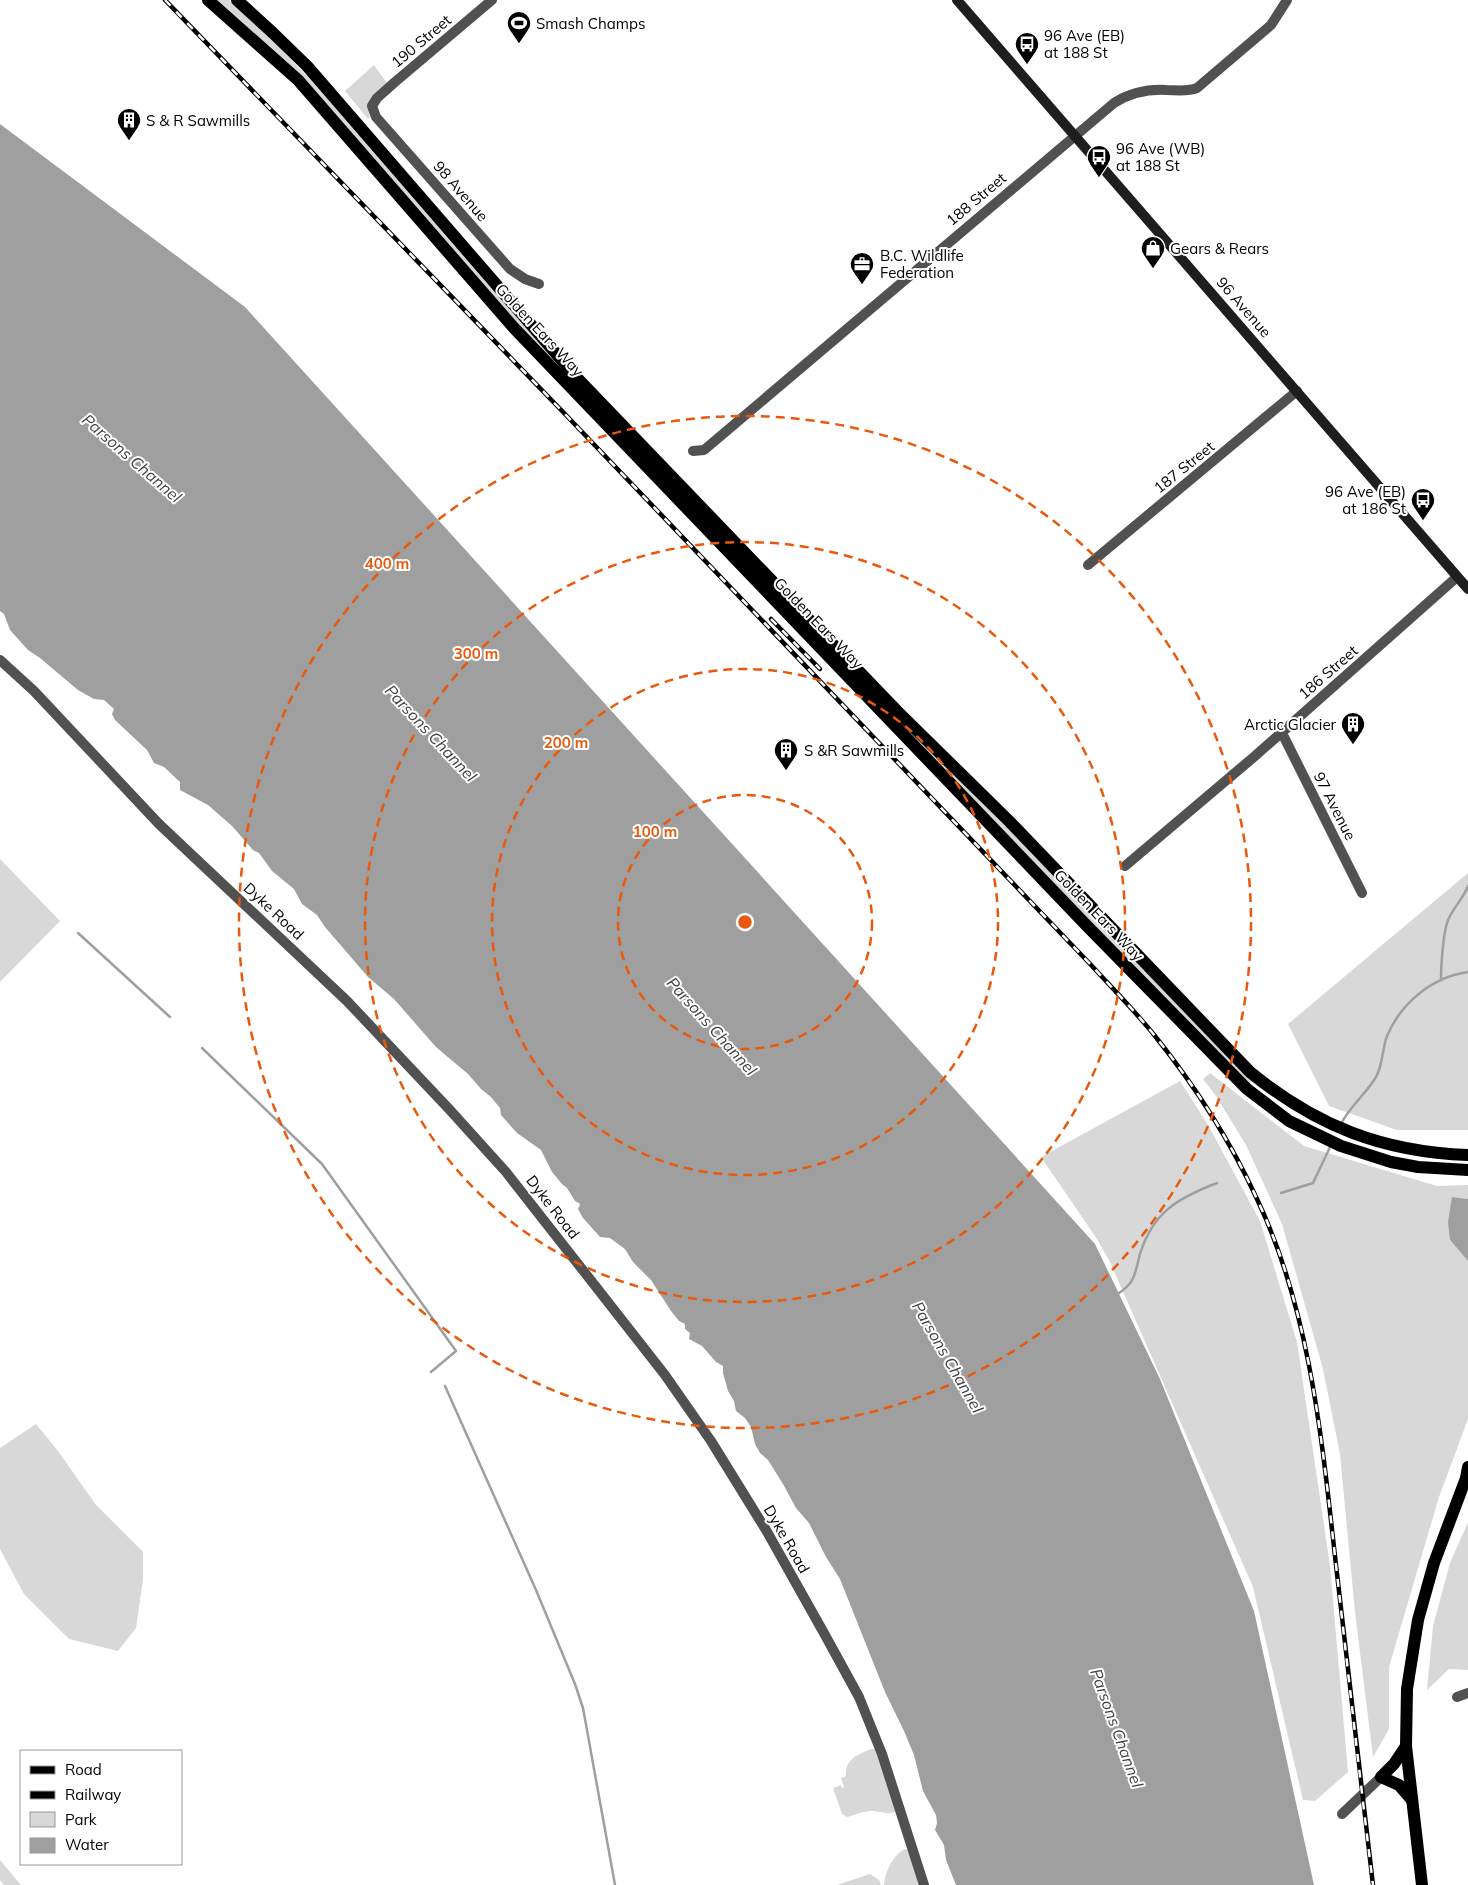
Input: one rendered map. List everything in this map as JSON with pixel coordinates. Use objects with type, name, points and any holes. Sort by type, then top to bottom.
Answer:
[{"type":"main road","name":"Golden Ears Way","points":[[208,0],[298,80],[521,335],[1226,1070],[1263,1102],[1289,1121],[1341,1146],[1391,1162],[1442,1170],[1468,1170]]},
{"type":"main road","name":"Golden Ears Way","points":[[237,0],[307,66],[578,379],[897,711],[1010,822],[1250,1072],[1308,1113],[1342,1130],[1377,1142],[1420,1152],[1468,1155]]},
{"type":"main road","name":"96 Avenue","points":[[958,0],[1468,589]]},
{"type":"main road","points":[[1422,1885],[1406,1746],[1407,1689],[1418,1620],[1434,1563],[1467,1474]]},
{"type":"main road","points":[[1406,1746],[1394,1764],[1381,1777],[1399,1785],[1412,1800]]},
{"type":"street","name":"190 Street","points":[[372,106],[395,82],[492,0]]},
{"type":"street","name":"188 Street","points":[[693,451],[704,450],[1114,104],[1130,94],[1159,90],[1191,90],[1200,86],[1271,25],[1287,0]]},
{"type":"street","name":"98 Avenue","points":[[372,106],[376,117],[510,269],[525,279],[540,284]]},
{"type":"street","name":"187 Street","points":[[1088,565],[1297,391]]},
{"type":"street","name":"186 Street","points":[[1125,866],[1282,733],[1457,577]]},
{"type":"street","name":"Dyke Road","points":[[0,660],[34,690],[159,824],[347,1001],[449,1109],[506,1172],[665,1375],[710,1441],[766,1530],[859,1697],[882,1754],[924,1885]]},
{"type":"street","name":"97 Avenue","points":[[1282,733],[1362,893]]},
{"type":"street","points":[[1457,1697],[1468,1693]]},
{"type":"street","points":[[1342,1814],[1381,1777]]},
{"type":"green space","points":[[215,0],[229,0],[310,79],[548,356]]},
{"type":"green space","points":[[374,65],[387,83],[372,97],[368,106],[370,117],[368,119],[345,91]]},
{"type":"green space","points":[[927,747],[997,816],[1252,1081],[1251,1083],[1227,1063],[925,749]]},
{"type":"green space","points":[[0,859],[60,921],[0,982]]},
{"type":"green space","points":[[1468,873],[1468,1130],[1397,1130],[1329,1106],[1288,1024]]},
{"type":"green space","points":[[1210,1073],[1304,1146],[1437,1186],[1468,1185],[1468,1199],[1452,1197],[1450,1240],[1468,1261],[1468,1419],[1439,1497],[1389,1667],[1389,1729],[1373,1757],[1355,1612],[1340,1454],[1323,1369],[1282,1224],[1246,1145],[1216,1096],[1203,1079]]},
{"type":"green space","points":[[1180,1081],[1207,1123],[1260,1221],[1297,1342],[1330,1566],[1348,1772],[1315,1801],[1303,1800],[1253,1587],[1110,1262],[1095,1236],[1041,1157]]},
{"type":"green space","points":[[36,1424],[58,1451],[96,1505],[143,1552],[143,1579],[136,1628],[118,1651],[69,1639],[24,1594],[0,1549],[0,1448]]},
{"type":"green space","points":[[1468,1522],[1468,1670],[1449,1669],[1427,1690],[1433,1626],[1450,1563]]},
{"type":"green space","points":[[871,1749],[876,1749],[896,1811],[887,1813],[869,1811],[847,1817],[842,1814],[833,1788],[841,1785],[842,1788],[844,1787],[841,1778],[846,1776],[846,1770],[850,1762],[853,1758]]},
{"type":"green space","points":[[906,1849],[909,1851],[921,1885],[884,1885],[886,1875],[894,1859]]},
{"type":"green space","points":[[0,1860],[21,1885],[4,1885],[0,1880]]},
{"type":"green space","points":[[870,1874],[879,1880],[881,1885],[837,1885]]},
{"type":"water","name":"Parsons Channel","points":[[0,124],[245,307],[1095,1244],[1160,1379],[1254,1611],[1314,1885],[956,1885],[946,1860],[944,1845],[935,1830],[937,1823],[936,1815],[923,1791],[914,1755],[885,1692],[840,1579],[826,1557],[809,1523],[796,1508],[768,1460],[760,1453],[755,1444],[751,1427],[745,1418],[736,1411],[734,1401],[728,1391],[723,1366],[716,1362],[702,1346],[689,1339],[690,1333],[685,1329],[685,1324],[679,1321],[671,1311],[651,1280],[633,1262],[625,1249],[610,1238],[600,1237],[583,1218],[578,1209],[579,1203],[575,1201],[567,1188],[552,1172],[541,1150],[517,1133],[501,1115],[500,1108],[491,1097],[468,1074],[436,1047],[394,999],[368,977],[317,915],[302,904],[294,889],[272,871],[259,853],[253,850],[232,826],[208,805],[180,790],[180,782],[164,767],[154,763],[147,750],[115,720],[112,714],[114,709],[104,700],[94,699],[78,690],[28,650],[10,630],[4,614],[0,611]]},
{"type":"water","points":[[1452,1197],[1468,1199],[1468,1261],[1450,1240],[1448,1222]]},
{"type":"waterway","points":[[1441,980],[1446,926],[1468,886]]},
{"type":"waterway","points":[[78,933],[170,1017]]},
{"type":"waterway","points":[[1341,1124],[1376,1077],[1387,1036],[1400,1013],[1430,986],[1442,979],[1468,972]]},
{"type":"waterway","points":[[202,1048],[322,1164],[456,1351],[431,1372]]},
{"type":"waterway","points":[[1281,1193],[1313,1183],[1331,1145]]},
{"type":"waterway","points":[[1119,1293],[1132,1281],[1145,1240],[1160,1217],[1179,1201],[1217,1183]]},
{"type":"waterway","points":[[445,1386],[536,1590],[575,1684],[583,1708],[615,1885]]},
{"type":"railway","points":[[165,0],[564,413],[1092,966],[1155,1036],[1211,1114],[1247,1177],[1275,1242],[1302,1332],[1319,1425],[1373,1885]]},
{"type":"railway","points":[[771,619],[820,669]]},
{"type":"place","name":"Smash Champs","points":[[519,44]]},
{"type":"place","name":"96 Ave (EB) at 188 St","points":[[1027,65]]},
{"type":"place","name":"S & R Sawmills","points":[[129,141]]},
{"type":"place","name":"96 Ave (WB) at 188 St","points":[[1099,178]]},
{"type":"place","name":"Gears & Rears","points":[[1153,269]]},
{"type":"place","name":"B.C. Wildlife Federation","points":[[862,285]]},
{"type":"place","name":"96 Ave (EB) at 186 St","points":[[1423,521]]},
{"type":"place","name":"Arctic Glacier","points":[[1353,745]]},
{"type":"place","name":"S &R Sawmills","points":[[786,771]]}]
